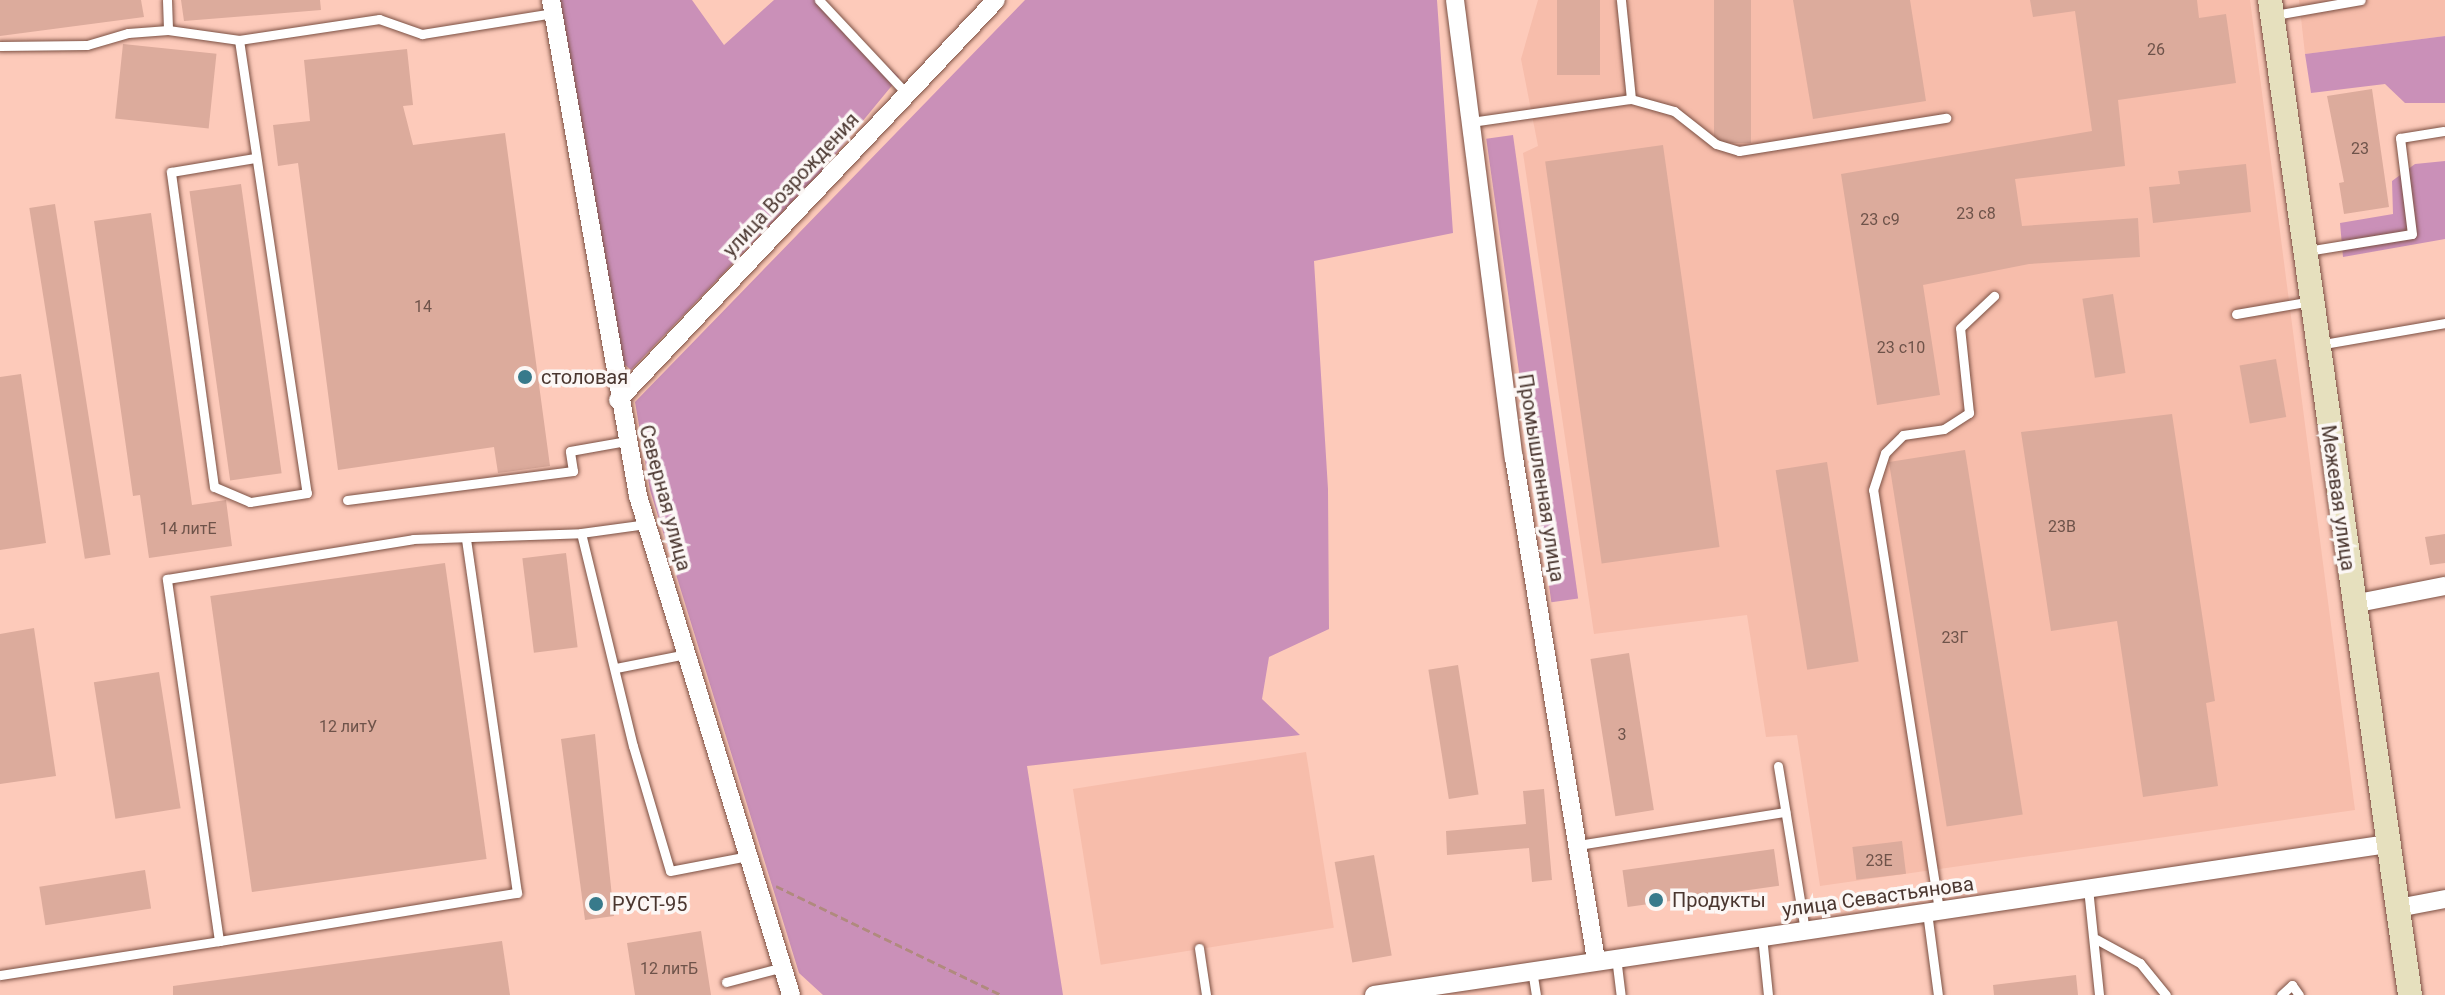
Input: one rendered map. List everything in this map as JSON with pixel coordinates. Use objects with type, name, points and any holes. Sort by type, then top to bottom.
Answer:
[{"type":"street","name":"улица Возрождения","points":[[618,400],[996,0]]},
{"type":"street","name":"Промышленная улица","points":[[1455,0],[1514,458],[1596,960]]},
{"type":"street","name":"Северная улица","points":[[552,7],[618,400],[647,524],[791,995]]},
{"type":"street","name":"Межевая улица","points":[[2271,8],[2410,995]]},
{"type":"street","points":[[2353,604],[2445,586]]},
{"type":"street","name":"улица Севастьянова","points":[[1374,995],[1430,991],[1596,960],[2388,844]]},
{"type":"street","points":[[2398,908],[2445,899]]},
{"type":"lane","points":[[167,0],[168,30]]},
{"type":"lane","points":[[819,0],[907,94]]},
{"type":"lane","points":[[1621,0],[1631,99]]},
{"type":"lane","points":[[2271,8],[2361,0]]},
{"type":"lane","points":[[0,46],[87,45],[128,33],[168,30],[239,40],[379,19],[422,34],[552,7]]},
{"type":"lane","points":[[239,40],[307,493],[250,502],[214,487],[171,172],[255,158]]},
{"type":"lane","points":[[1471,122],[1631,99],[1674,111],[1716,144],[1739,151],[1946,118]]},
{"type":"lane","points":[[2304,251],[2412,234],[2400,138],[2443,131]]},
{"type":"lane","points":[[1938,995],[1933,911],[1873,490],[1885,453],[1903,435],[1944,429],[1969,413],[1960,328],[1994,296]]},
{"type":"lane","points":[[2236,314],[2311,301]]},
{"type":"lane","points":[[2317,345],[2445,323]]},
{"type":"lane","points":[[347,500],[573,471],[570,451],[627,441]]},
{"type":"lane","points":[[219,941],[167,579],[413,539],[466,541],[581,533],[647,524]]},
{"type":"lane","points":[[581,533],[670,871],[748,856]]},
{"type":"lane","points":[[0,975],[517,893],[466,541]]},
{"type":"lane","points":[[616,668],[686,654]]},
{"type":"lane","points":[[1778,766],[1805,930]]},
{"type":"lane","points":[[1578,845],[1785,812]]},
{"type":"lane","points":[[2088,888],[2096,939],[2099,995]]},
{"type":"lane","points":[[1762,936],[1768,995]]},
{"type":"lane","points":[[2096,939],[2140,963],[2166,995]]},
{"type":"lane","points":[[1199,948],[1206,995]]},
{"type":"lane","points":[[1616,957],[1621,995]]},
{"type":"lane","points":[[726,982],[783,967]]},
{"type":"lane","points":[[1532,970],[1536,995]]},
{"type":"lane","points":[[2281,995],[2292,985],[2299,995]]},
{"type":"path","points":[[755,876],[1001,995]]},
{"type":"shaded area","points":[[560,0],[692,0],[724,45],[774,0],[816,0],[899,77],[824,168],[631,370],[624,364],[614,313]]},
{"type":"shaded area","points":[[1025,0],[1437,0],[1453,233],[1314,261],[1328,489],[1329,629],[1269,657],[1262,699],[1300,735],[1027,766],[1063,995],[823,995],[799,973],[650,490],[635,402]]},
{"type":"shaded area","points":[[1538,0],[2250,0],[2355,810],[1820,886],[1797,735],[1766,737],[1747,615],[1594,634],[1523,153],[1538,146],[1521,59]]},
{"type":"shaded area","points":[[2299,0],[2445,0],[2445,36],[2305,54]]},
{"type":"shaded area","points":[[2445,36],[2445,103],[2405,103],[2385,84],[2311,93],[2305,54]]},
{"type":"shaded area","points":[[1513,135],[1578,598],[1551,602],[1486,139]]},
{"type":"shaded area","points":[[2445,161],[2445,239],[2343,257],[2340,223],[2393,214],[2392,181],[2415,164]]},
{"type":"shaded area","points":[[1306,752],[1334,928],[1101,965],[1073,789]]},
{"type":"building","points":[[0,0],[141,0],[144,17],[0,36]]},
{"type":"building","points":[[181,0],[320,0],[321,10],[184,21]]},
{"type":"building","points":[[1557,0],[1600,0],[1600,75],[1557,75]]},
{"type":"building","points":[[1714,0],[1751,0],[1751,143],[1714,143]]},
{"type":"building","points":[[1793,0],[1910,0],[1926,101],[1813,119]]},
{"type":"building","points":[[2030,0],[2197,0],[2199,18],[2226,14],[2236,83],[2118,100],[2125,166],[2015,179],[2022,226],[2138,218],[2140,257],[2029,264],[1923,285],[1940,395],[1877,405],[1841,174],[2092,131],[2075,11],[2033,17]]},
{"type":"building","points":[[123,44],[216,54],[209,128],[115,119]]},
{"type":"building","points":[[407,49],[413,105],[403,106],[413,145],[505,133],[550,466],[498,473],[494,447],[338,470],[298,163],[278,166],[273,125],[310,121],[304,60]]},
{"type":"building","points":[[2372,89],[2389,207],[2344,214],[2339,183],[2344,182],[2327,96]]},
{"type":"building","points":[[1663,145],[1720,547],[1602,564],[1545,162]]},
{"type":"building","points":[[2246,164],[2251,212],[2153,223],[2149,187],[2180,184],[2178,171]]},
{"type":"building","points":[[241,184],[282,473],[230,480],[190,191]]},
{"type":"building","points":[[55,204],[111,555],[85,559],[29,208]]},
{"type":"building","points":[[151,213],[192,505],[226,500],[232,546],[149,558],[140,495],[133,496],[94,221]]},
{"type":"building","points":[[2113,294],[2126,373],[2095,378],[2082,299]]},
{"type":"building","points":[[2276,359],[2286,417],[2250,424],[2240,365]]},
{"type":"building","points":[[21,374],[46,543],[0,550],[0,377]]},
{"type":"building","points":[[2172,414],[2215,701],[2206,703],[2218,786],[2143,797],[2117,621],[2051,631],[2021,432]]},
{"type":"building","points":[[1965,450],[2023,814],[1947,827],[1889,462]]},
{"type":"building","points":[[1827,462],[1859,662],[1807,670],[1776,470]]},
{"type":"building","points":[[2445,534],[2445,563],[2430,565],[2425,537]]},
{"type":"building","points":[[566,553],[578,647],[534,653],[522,558]]},
{"type":"building","points":[[445,563],[487,859],[252,892],[210,596]]},
{"type":"building","points":[[34,628],[56,776],[0,784],[0,634]]},
{"type":"building","points":[[1629,653],[1654,810],[1615,816],[1590,659]]},
{"type":"building","points":[[1458,665],[1478,794],[1449,799],[1428,670]]},
{"type":"building","points":[[159,672],[181,808],[115,819],[94,682]]},
{"type":"building","points":[[595,734],[614,916],[585,920],[561,739]]},
{"type":"building","points":[[1544,789],[1552,880],[1532,882],[1529,848],[1447,855],[1446,831],[1526,824],[1523,791]]},
{"type":"building","points":[[1902,841],[1906,874],[1856,880],[1852,847]]},
{"type":"building","points":[[1774,849],[1779,886],[1628,907],[1622,870]]},
{"type":"building","points":[[1374,855],[1392,955],[1352,962],[1335,862]]},
{"type":"building","points":[[145,870],[151,909],[45,925],[39,887]]},
{"type":"building","points":[[701,931],[711,995],[635,995],[627,943]]},
{"type":"building","points":[[502,941],[510,995],[173,995],[173,986]]},
{"type":"building","points":[[2076,975],[2078,995],[1994,995],[1993,985]]},
{"type":"place","name":"столовая","points":[[525,377]]},
{"type":"place","name":"Продукты","points":[[1656,900]]},
{"type":"place","name":"РУСТ-95","points":[[596,904]]}]
